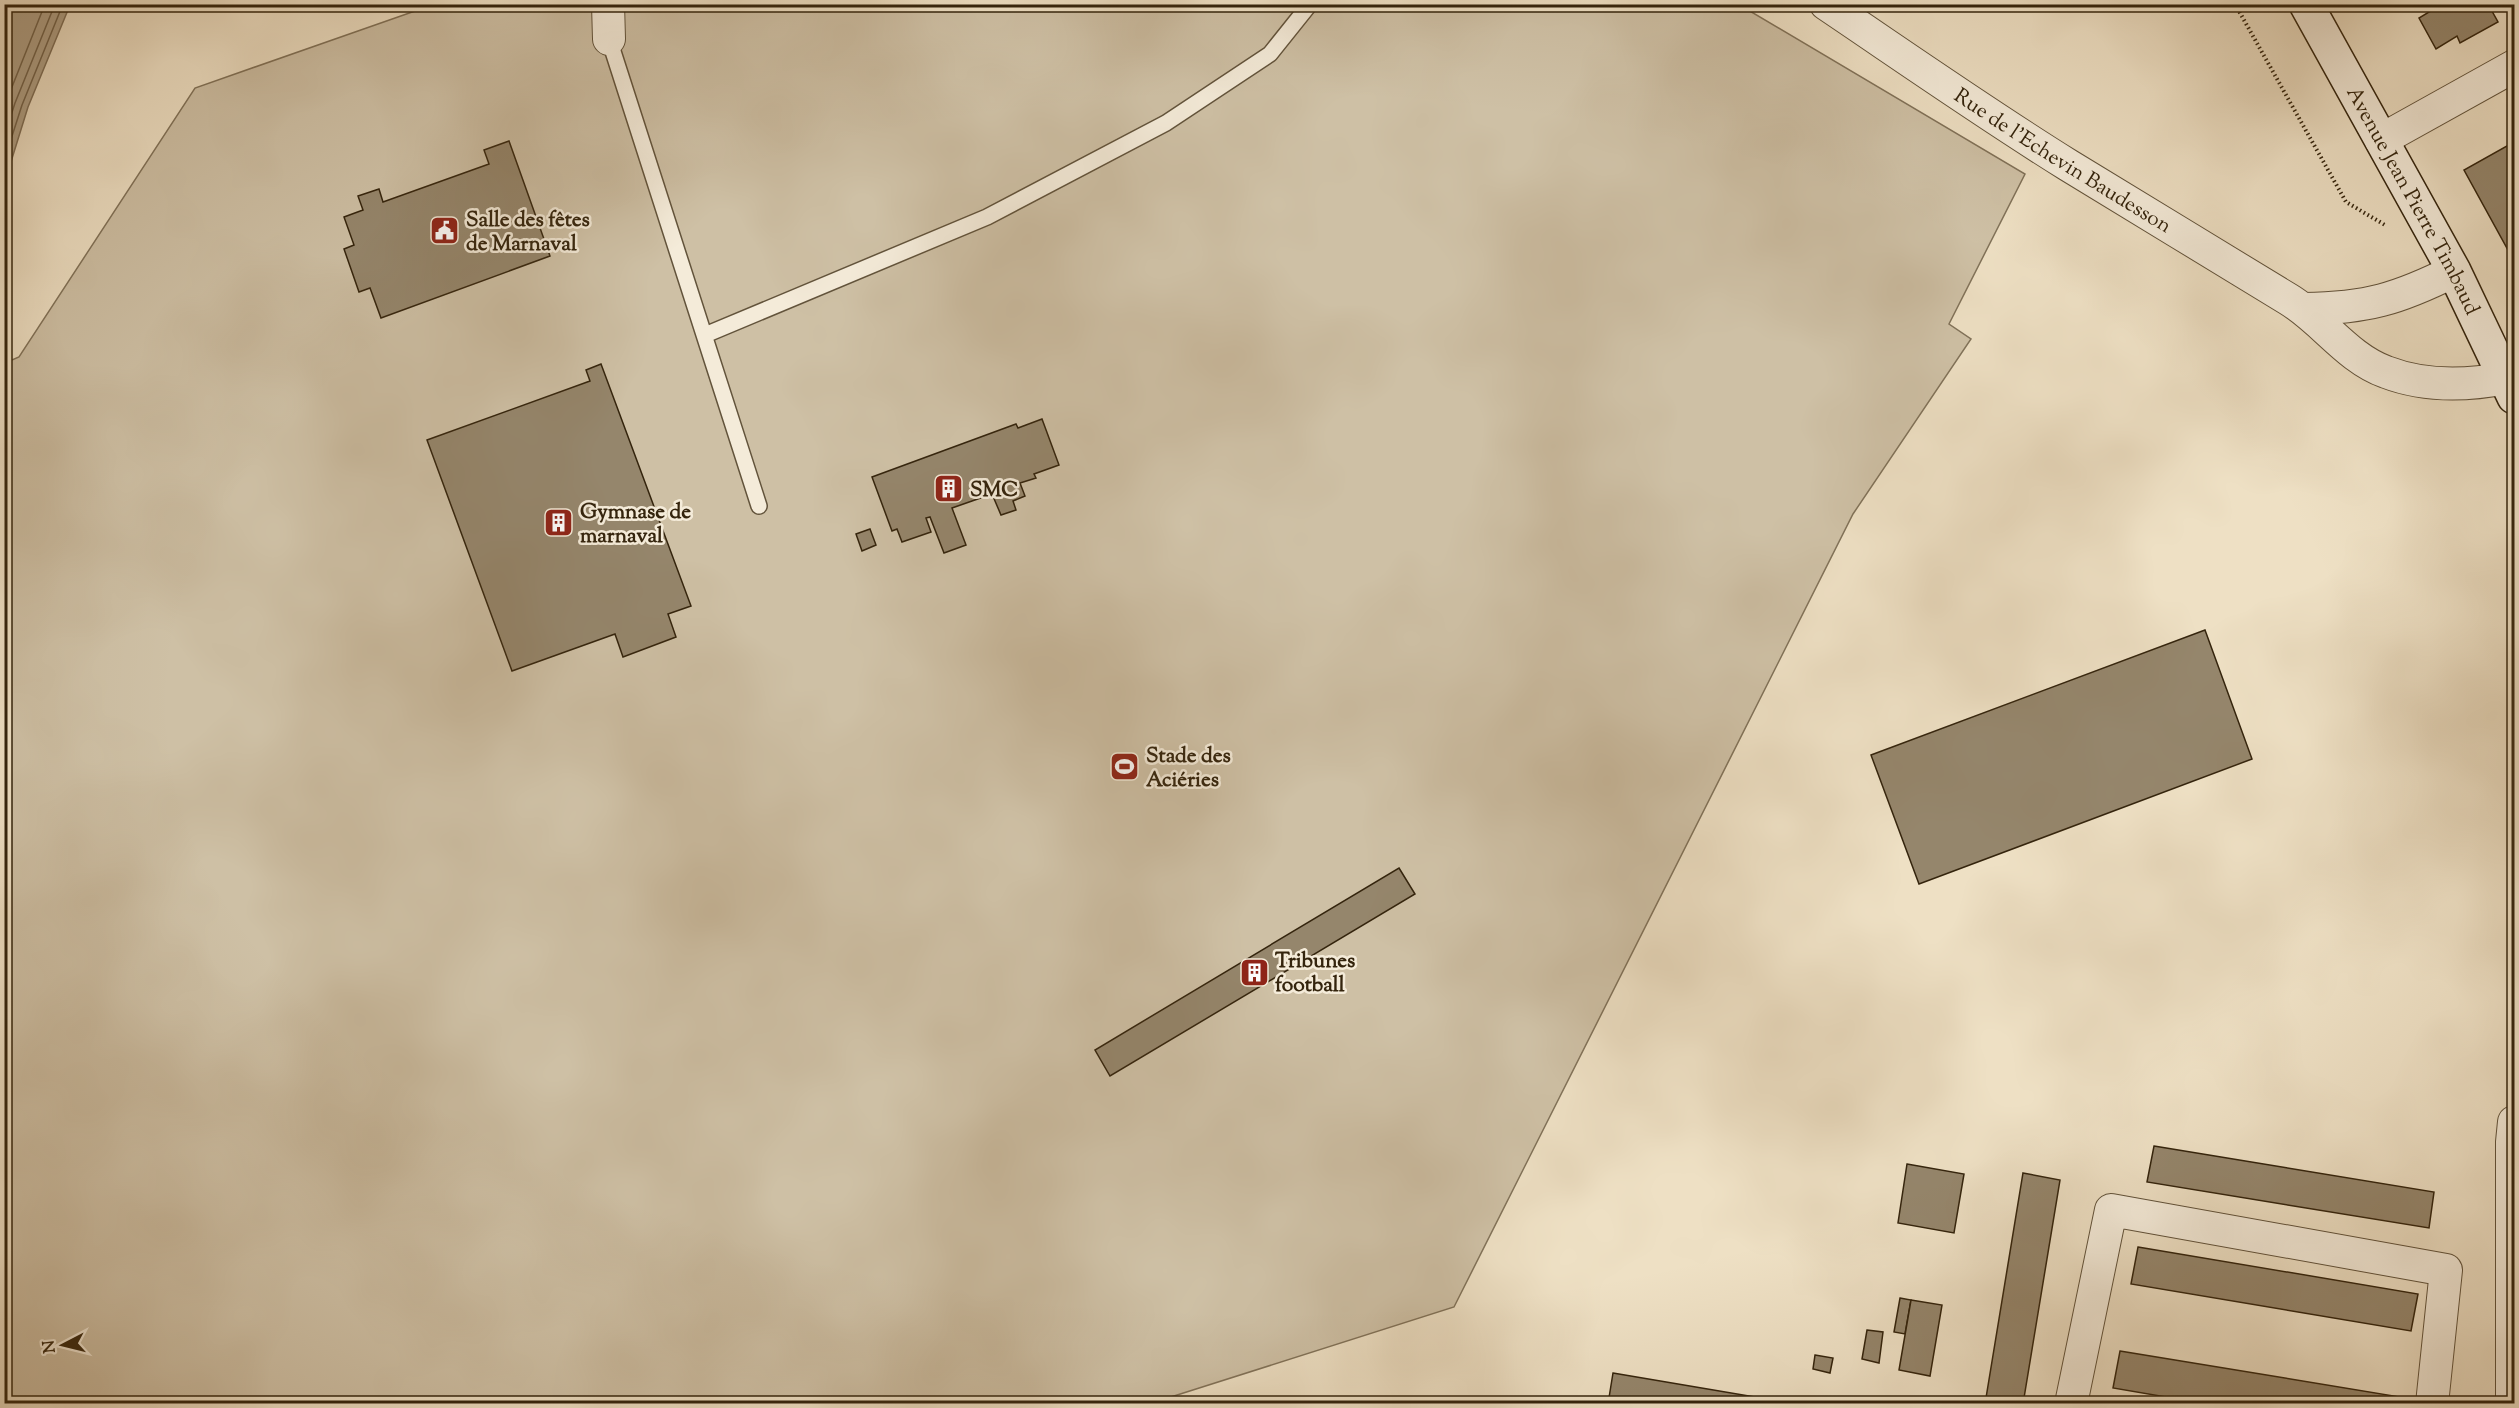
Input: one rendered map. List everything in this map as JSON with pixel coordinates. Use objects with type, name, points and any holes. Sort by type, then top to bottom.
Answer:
[{"type":"main road","name":"Avenue Jean Pierre Timbaud","points":[[2306,4],[2454,271],[2510,387]]},
{"type":"street","points":[[608,4],[609,39]]},
{"type":"street","name":"Rue de l'Echevin Baudesson","points":[[1826,4],[2066,164],[2304,309],[2355,355],[2384,372],[2416,381],[2443,384],[2478,383],[2510,387]]},
{"type":"street","points":[[2381,140],[2514,66]]},
{"type":"street","points":[[2304,309],[2342,308],[2381,302],[2414,291],[2454,271]]},
{"type":"street","points":[[2512,1404],[2512,1142],[2514,1122]]},
{"type":"street","points":[[2071,1404],[2111,1210],[2446,1270],[2432,1404]]},
{"type":"lane","points":[[705,335],[987,217],[1166,123],[1270,54],[1310,4]]},
{"type":"lane","points":[[609,39],[759,506]]},
{"type":"path","points":[[2235,4],[2346,202],[2396,231],[2427,222]]},
{"type":"shaded area","points":[[435,4],[1738,4],[2025,174],[1949,324],[1971,339],[1853,514],[1454,1307],[1152,1403],[5,1404],[5,363],[19,357],[195,88]]},
{"type":"water","points":[[5,4],[70,5],[28,107],[5,181]]},
{"type":"building","points":[[2438,4],[2488,4],[2498,22],[2460,43],[2457,36],[2436,49],[2419,18],[2439,6]]},
{"type":"building","name":"Salle des fêtes de Marnaval","points":[[509,141],[550,256],[381,318],[370,288],[359,292],[344,249],[354,245],[344,217],[363,210],[358,196],[379,189],[383,202],[489,164],[484,150]]},
{"type":"building","points":[[2514,142],[2514,261],[2464,170]]},
{"type":"building","name":"Gymnase de marnaval","points":[[601,364],[691,606],[668,614],[676,637],[623,657],[615,634],[512,671],[427,440],[590,381],[586,370]]},
{"type":"building","name":"SMC","points":[[1042,419],[1059,465],[1034,474],[1036,478],[1020,483],[1025,496],[1013,501],[1016,510],[1001,515],[992,494],[952,508],[966,545],[944,553],[930,517],[926,518],[931,532],[902,542],[897,529],[892,531],[872,477],[1016,424],[1018,428]]},
{"type":"building","points":[[870,529],[876,545],[862,551],[856,534]]},
{"type":"building","points":[[2205,630],[2252,759],[1919,884],[1871,755]]},
{"type":"building","name":"Tribunes football","points":[[1399,868],[1415,894],[1110,1076],[1095,1050]]},
{"type":"building","points":[[2154,1146],[2434,1192],[2429,1228],[2147,1182]]},
{"type":"building","points":[[1907,1164],[1964,1174],[1954,1233],[1898,1223]]},
{"type":"building","points":[[2023,1173],[2060,1180],[2023,1404],[1985,1404]]},
{"type":"building","points":[[2138,1247],[2418,1294],[2411,1331],[2131,1284]]},
{"type":"building","points":[[1900,1298],[1911,1300],[1905,1334],[1894,1332]]},
{"type":"building","points":[[1911,1300],[1942,1305],[1930,1376],[1899,1370]]},
{"type":"building","points":[[1867,1330],[1883,1332],[1879,1363],[1862,1359]]},
{"type":"building","points":[[2120,1351],[2400,1397],[2399,1404],[2207,1404],[2113,1388]]},
{"type":"building","points":[[1815,1355],[1833,1358],[1830,1373],[1813,1369]]},
{"type":"building","points":[[1613,1373],[1797,1404],[1608,1404]]},
{"type":"place","name":"Salle des fêtes de Marnaval","points":[[445,231]]},
{"type":"place","name":"SMC","points":[[949,489]]},
{"type":"place","name":"Gymnase de marnaval","points":[[559,523]]},
{"type":"place","name":"Stade des Aciéries","points":[[1125,767]]},
{"type":"place","name":"Tribunes football","points":[[1254,972]]}]
